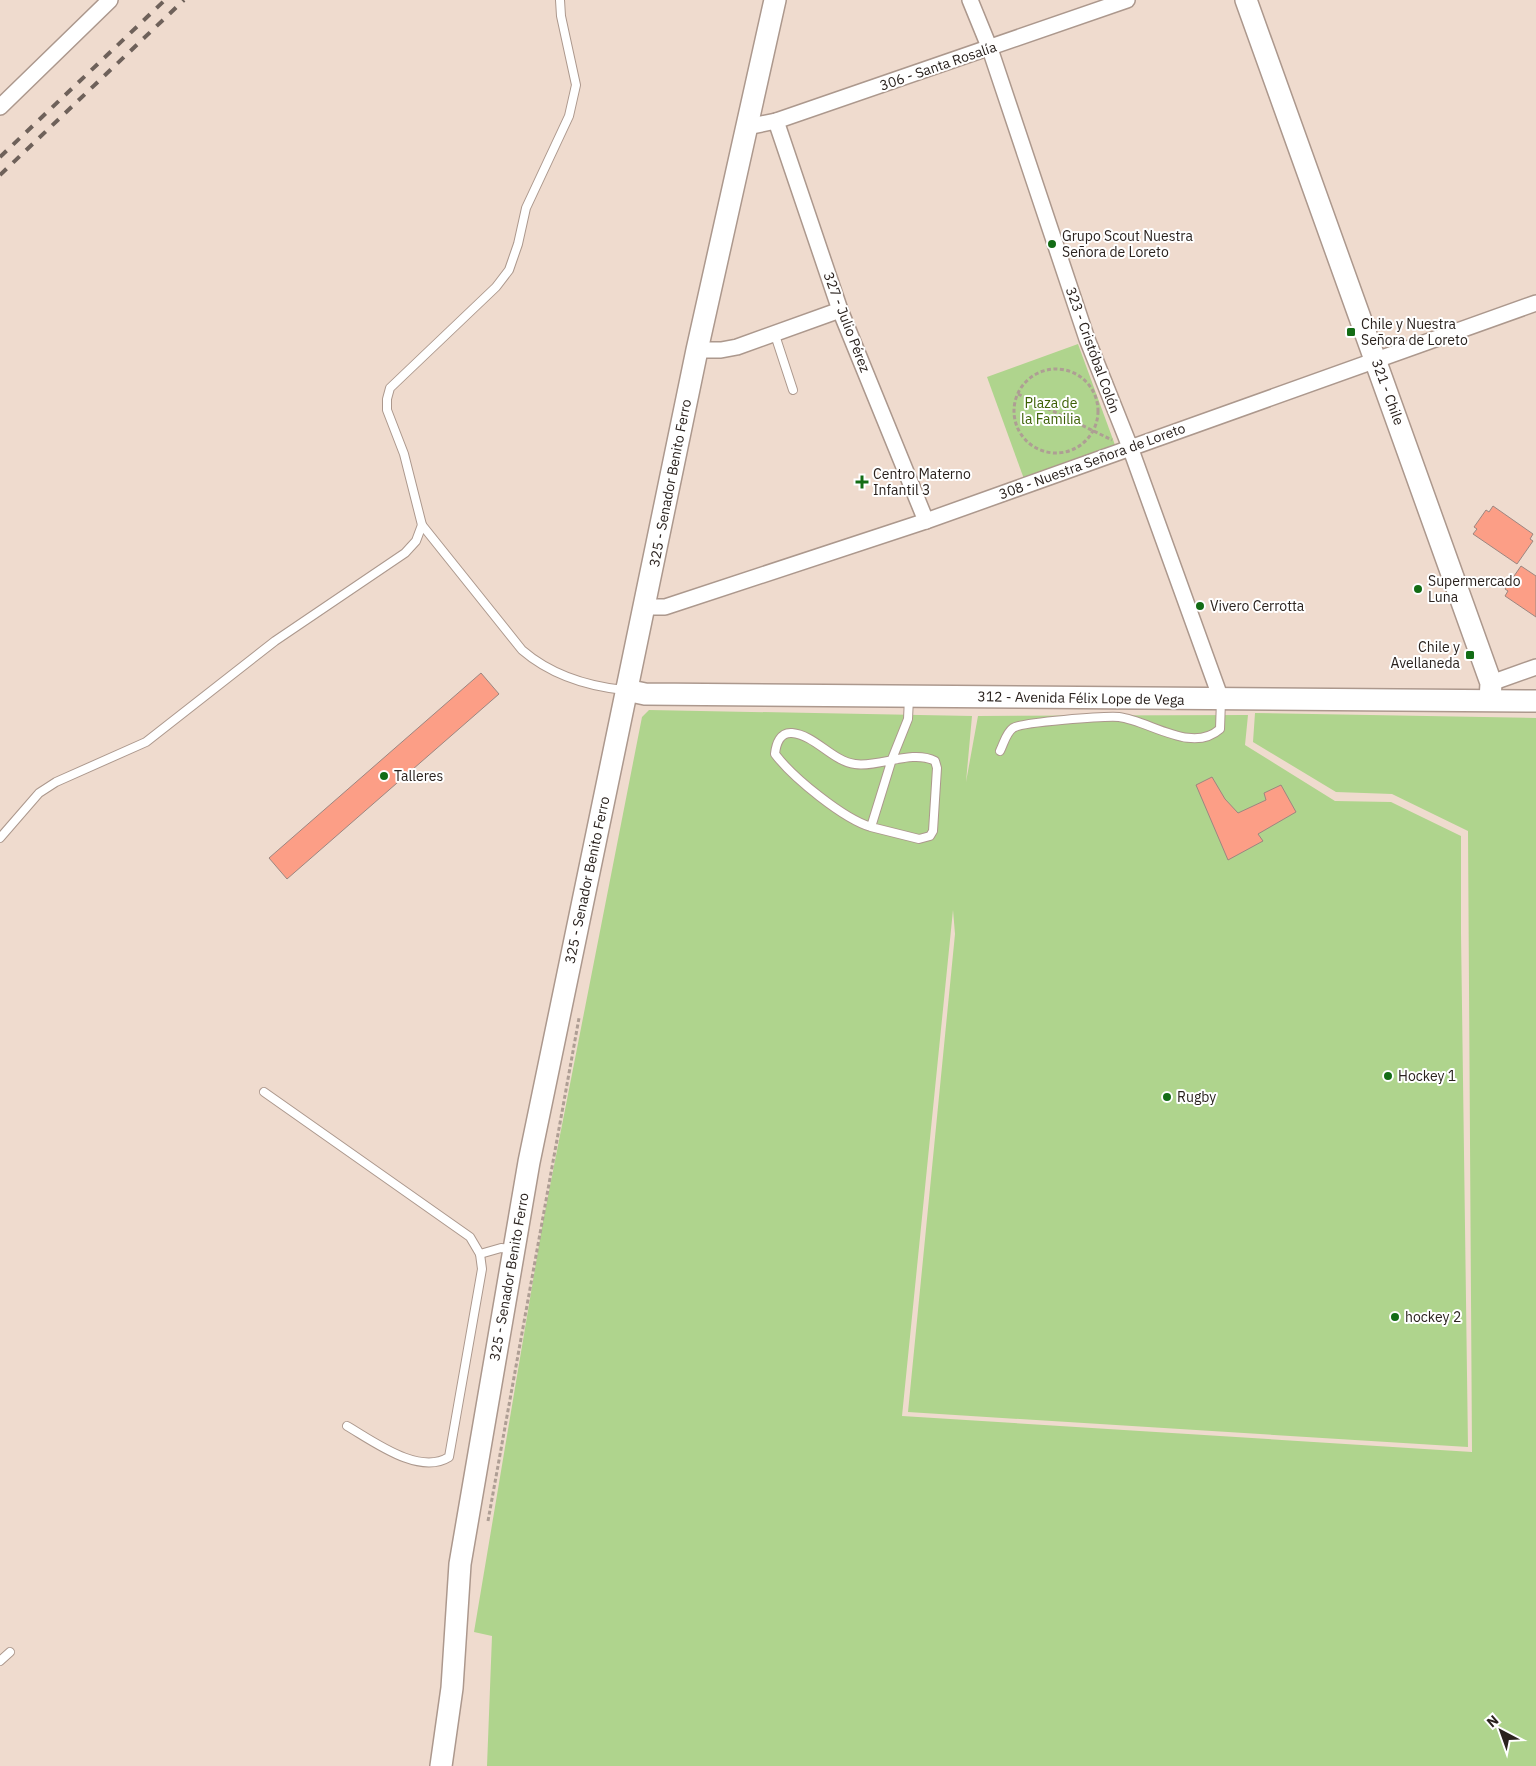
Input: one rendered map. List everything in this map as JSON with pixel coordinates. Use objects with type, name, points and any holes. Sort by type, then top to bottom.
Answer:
[{"type":"main road","name":"325 - Senador Benito Ferro","points":[[441,1766],[452,1688],[456,1594],[460,1564],[529,1162],[697,350],[775,0]]},
{"type":"main road","name":"321 - Chile","points":[[1246,0],[1376,360],[1490,691]]},
{"type":"main road","name":"312 - Avenida Félix Lope de Vega","points":[[626,690],[645,694],[1221,700],[1490,691],[1536,701]]},
{"type":"street","points":[[0,107],[110,0]]},
{"type":"street","name":"323 - Cristóbal Colón","points":[[970,0],[990,48],[1087,339],[1130,447],[1221,700]]},
{"type":"street","name":"306 - Santa Rosalía","points":[[746,126],[776,121],[1127,0]]},
{"type":"street","name":"327 - Julio Pérez","points":[[776,121],[840,310],[926,521]]},
{"type":"street","name":"308 - Nuestra Señora de Loreto","points":[[644,607],[665,608],[926,521],[1536,303]]},
{"type":"street","points":[[697,350],[721,350],[737,347],[840,310]]},
{"type":"street","points":[[1490,691],[1536,667]]},
{"type":"lane","points":[[560,0],[561,16],[576,85],[569,116],[526,208],[518,244],[508,270],[496,288],[390,388],[387,410],[404,454],[422,525],[522,650],[538,664],[554,673],[589,684],[626,690]]},
{"type":"lane","points":[[775,334],[793,390]]},
{"type":"lane","points":[[0,838],[39,793],[56,782],[146,742],[275,641],[406,553],[416,541],[422,525]]},
{"type":"lane","points":[[871,827],[892,759],[908,720],[909,696]]},
{"type":"lane","points":[[1000,751],[1007,735],[1020,724],[1117,717],[1187,738],[1212,736],[1220,729],[1221,700]]},
{"type":"lane","points":[[791,733],[801,736],[852,764],[862,765],[892,759],[929,758],[935,761],[937,768],[933,831],[930,836],[919,839],[871,827],[846,816],[787,767],[775,754],[776,744],[782,736],[791,733]]},
{"type":"lane","points":[[264,1092],[470,1237],[480,1254],[482,1269],[449,1457],[436,1461],[401,1457],[347,1426]]},
{"type":"lane","points":[[480,1254],[501,1248],[514,1250]]},
{"type":"lane","points":[[0,1662],[10,1652]]},
{"type":"path","points":[[1061,369],[1076,373],[1088,382],[1098,403],[1098,418],[1093,432],[1084,444],[1070,451],[1048,453],[1034,447],[1022,437],[1016,424],[1014,408],[1018,394],[1026,381],[1046,370],[1061,369]]},
{"type":"path","points":[[1018,394],[1093,432]]},
{"type":"path","points":[[487,1526],[580,1015]]},
{"type":"green space","name":"Plaza de la Familia","points":[[1078,344],[1115,445],[1024,479],[987,377]]},
{"type":"green space","points":[[649,710],[972,716],[966,782],[978,716],[1248,715],[1245,745],[1335,801],[1391,802],[1461,836],[1468,1447],[908,1412],[955,934],[953,910],[902,1416],[1472,1452],[1468,831],[1392,794],[1336,792],[1253,742],[1255,713],[1536,718],[1536,1766],[487,1766],[492,1636],[474,1632],[542,1227],[642,717]]},
{"type":"building","points":[[1493,506],[1533,534],[1530,539],[1533,541],[1517,564],[1473,534],[1477,529],[1474,527],[1486,510],[1489,512]]},
{"type":"building","points":[[1521,566],[1536,576],[1536,617],[1505,596],[1508,591],[1505,589]]},
{"type":"building","name":"Talleres","points":[[481,673],[499,694],[287,879],[269,858]]},
{"type":"building","points":[[1212,777],[1225,799],[1238,813],[1266,800],[1264,793],[1281,785],[1296,812],[1258,834],[1263,841],[1228,860],[1196,785]]},
{"type":"railway","points":[[0,157],[165,0]]},
{"type":"railway","points":[[0,175],[184,0]]},
{"type":"place","name":"Grupo Scout Nuestra Señora de Loreto","points":[[1052,244]]},
{"type":"place","name":"Chile y Nuestra Señora de Loreto","points":[[1351,332]]},
{"type":"place","name":"Centro Materno Infantil 3","points":[[862,482]]},
{"type":"place","name":"Supermercado Luna","points":[[1418,589]]},
{"type":"place","name":"Vivero Cerrotta","points":[[1200,606]]},
{"type":"place","name":"Chile y Avellaneda","points":[[1470,655]]},
{"type":"place","name":"Talleres","points":[[384,776]]},
{"type":"place","name":"Hockey 1","points":[[1388,1076]]},
{"type":"place","name":"Rugby","points":[[1167,1097]]},
{"type":"place","name":"hockey 2","points":[[1395,1317]]}]
